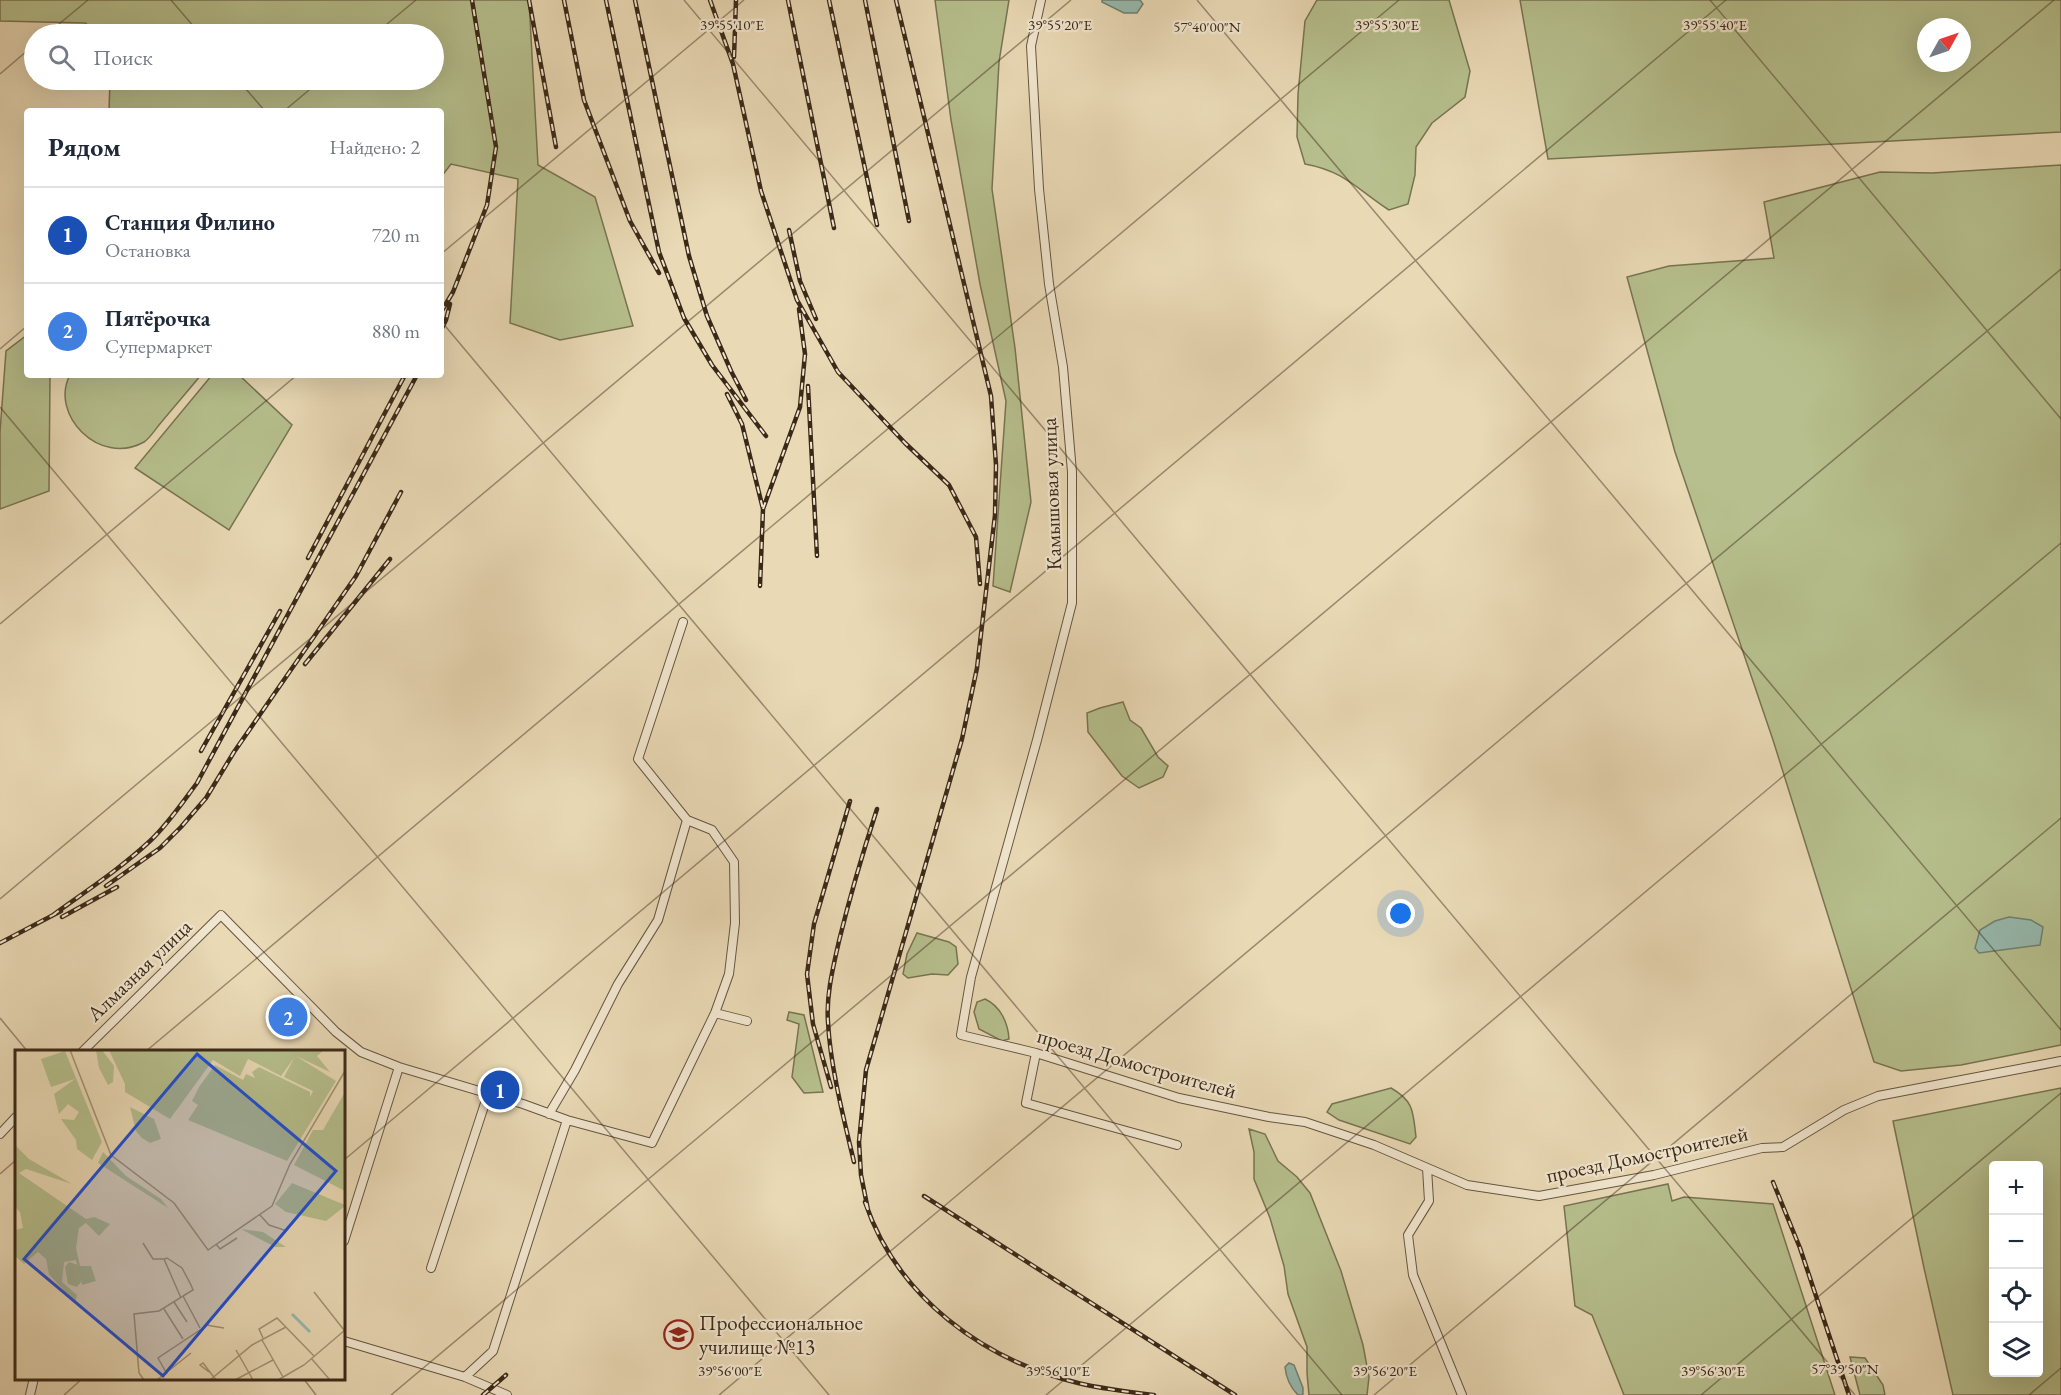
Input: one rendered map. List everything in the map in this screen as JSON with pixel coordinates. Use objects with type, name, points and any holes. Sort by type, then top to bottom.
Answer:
[{"type":"street","name":"Камышовая улица","points":[[961,1035],[971,977],[1037,740],[1072,603],[1072,472],[1062,368],[1049,284],[1039,189],[1030,46],[1041,0]]},
{"type":"street","points":[[345,1238],[399,1067],[567,1120],[652,1143],[715,1013],[729,974],[735,923],[734,862],[712,830],[687,820],[638,759],[682,622]]},
{"type":"street","points":[[549,1114],[575,1070],[618,984],[658,920],[687,820]]},
{"type":"street","name":"Алмазная улица","points":[[84,1050],[221,915],[344,1040],[361,1052],[399,1067]]},
{"type":"street","points":[[715,1013],[747,1021]]},
{"type":"street","name":"проезд Домостроителей","points":[[961,1035],[1036,1053],[1179,1098],[1269,1117],[1305,1122],[1374,1145],[1467,1185],[1539,1196],[1654,1175],[1762,1148],[1783,1147],[1844,1110],[1878,1096],[2061,1061]]},
{"type":"street","points":[[1036,1053],[1026,1103],[1177,1145]]},
{"type":"street","points":[[430,1268],[488,1094]]},
{"type":"street","points":[[0,1134],[15,1118]]},
{"type":"street","points":[[465,1377],[493,1351],[567,1120]]},
{"type":"street","points":[[1427,1168],[1429,1201],[1408,1235],[1413,1275],[1462,1395]]},
{"type":"street","points":[[345,1341],[465,1377],[507,1395]]},
{"type":"street","points":[[30,1395],[34,1380]]},
{"type":"green space","points":[[0,0],[529,0],[538,165],[595,197],[633,326],[560,340],[510,323],[518,179],[451,164],[444,173],[444,108],[109,108],[110,90],[444,90],[444,24],[86,24],[0,21]]},
{"type":"green space","points":[[935,0],[1009,0],[999,62],[992,189],[1015,348],[1031,502],[1010,592],[993,586],[1006,401],[980,284],[951,120]]},
{"type":"green space","points":[[1317,0],[1449,0],[1470,71],[1465,97],[1432,123],[1416,147],[1415,175],[1408,204],[1389,210],[1340,176],[1305,164],[1297,137],[1298,94],[1305,21]]},
{"type":"green space","points":[[1520,0],[2061,0],[2061,132],[1548,159]]},
{"type":"green space","points":[[2061,165],[2061,1045],[1961,1065],[1901,1071],[1874,1062],[1773,740],[1675,452],[1627,277],[1669,266],[1774,258],[1764,202],[1880,172],[1932,173]]},
{"type":"green space","points":[[24,337],[24,378],[50,378],[49,491],[0,509],[0,432],[6,351]]},
{"type":"green space","points":[[69,378],[199,378],[148,439],[127,448],[110,448],[82,433],[72,420],[66,405],[65,390]]},
{"type":"green space","points":[[210,378],[242,378],[292,425],[229,530],[135,468]]},
{"type":"green space","points":[[1123,702],[1130,720],[1141,728],[1158,757],[1168,766],[1163,777],[1139,788],[1122,776],[1088,732],[1087,713]]},
{"type":"green space","points":[[917,933],[949,942],[956,947],[958,964],[948,975],[932,974],[908,978],[903,974],[907,954]]},
{"type":"green space","points":[[985,999],[1002,1015],[1009,1039],[1002,1041],[979,1029],[974,1012],[977,1002]]},
{"type":"green space","points":[[789,1012],[804,1015],[823,1092],[804,1093],[792,1077],[799,1024],[787,1020]]},
{"type":"green space","points":[[1391,1088],[1404,1098],[1411,1108],[1416,1137],[1410,1144],[1339,1120],[1327,1112],[1332,1104]]},
{"type":"green space","points":[[2061,1088],[2061,1395],[1953,1395],[1893,1121]]},
{"type":"green space","points":[[1249,1129],[1265,1134],[1278,1161],[1297,1177],[1310,1193],[1341,1271],[1363,1345],[1369,1377],[1367,1395],[1309,1395],[1307,1347],[1288,1294],[1284,1266],[1270,1218],[1254,1179],[1254,1152]]},
{"type":"green space","points":[[1668,1184],[1672,1201],[1684,1197],[1773,1204],[1835,1395],[1624,1395],[1592,1315],[1575,1306],[1564,1206]]},
{"type":"green space","points":[[1850,1357],[1865,1358],[1883,1385],[1885,1395],[1860,1395]]},
{"type":"water","points":[[1102,0],[1140,0],[1143,4],[1137,13],[1124,13]]},
{"type":"water","points":[[2009,917],[2031,920],[2043,927],[2040,945],[1979,953],[1975,948],[1980,930],[1995,921]]},
{"type":"water","points":[[1289,1363],[1294,1365],[1303,1388],[1303,1395],[1298,1395],[1289,1382],[1285,1367]]},
{"type":"railway","points":[[444,307],[453,292],[487,205],[496,147],[472,0]]},
{"type":"railway","points":[[529,0],[556,147]]},
{"type":"railway","points":[[564,0],[584,100],[630,221],[659,273]]},
{"type":"railway","points":[[606,0],[659,252],[684,318],[712,365],[766,436]]},
{"type":"railway","points":[[635,0],[689,256],[707,316],[746,400]]},
{"type":"railway","points":[[710,0],[733,64],[761,191],[797,300],[838,372],[905,443],[949,485],[976,537],[980,584]]},
{"type":"railway","points":[[734,57],[736,0]]},
{"type":"railway","points":[[788,0],[834,228]]},
{"type":"railway","points":[[829,0],[877,225]]},
{"type":"railway","points":[[865,0],[909,221]]},
{"type":"railway","points":[[868,1210],[861,1175],[859,1142],[866,1070],[962,739],[977,668],[995,515],[996,465],[991,396],[896,0]]},
{"type":"railway","points":[[789,230],[800,281],[816,319]]},
{"type":"railway","points":[[444,324],[450,304]]},
{"type":"railway","points":[[763,509],[800,407],[805,354],[799,309]]},
{"type":"railway","points":[[308,558],[403,378]]},
{"type":"railway","points":[[53,915],[115,870],[150,841],[197,783],[415,378]]},
{"type":"railway","points":[[808,386],[817,556]]},
{"type":"railway","points":[[727,394],[742,424],[763,509],[760,586]]},
{"type":"railway","points":[[106,886],[160,848],[206,798],[234,752],[356,576],[401,492]]},
{"type":"railway","points":[[305,664],[390,559]]},
{"type":"railway","points":[[201,751],[280,611]]},
{"type":"railway","points":[[831,1087],[813,1024],[807,974],[814,924],[850,801]]},
{"type":"railway","points":[[854,1162],[832,1056],[828,1002],[832,971],[843,924],[877,809]]},
{"type":"railway","points":[[62,917],[117,887]]},
{"type":"railway","points":[[0,943],[61,911]]},
{"type":"railway","points":[[1773,1182],[1800,1248],[1849,1395]]},
{"type":"railway","points":[[924,1196],[1235,1395]]},
{"type":"railway","points":[[865,1202],[879,1236],[898,1267],[921,1295],[948,1320],[977,1341],[1043,1373],[1087,1385],[1154,1395]]},
{"type":"railway","points":[[483,1395],[506,1375]]},
{"type":"place","name":"Пятёрочка","points":[[288,1017]]},
{"type":"place","name":"Станция Филино","points":[[500,1090]]},
{"type":"place","name":"Профессиональное училище №13","points":[[678,1334]]}]
